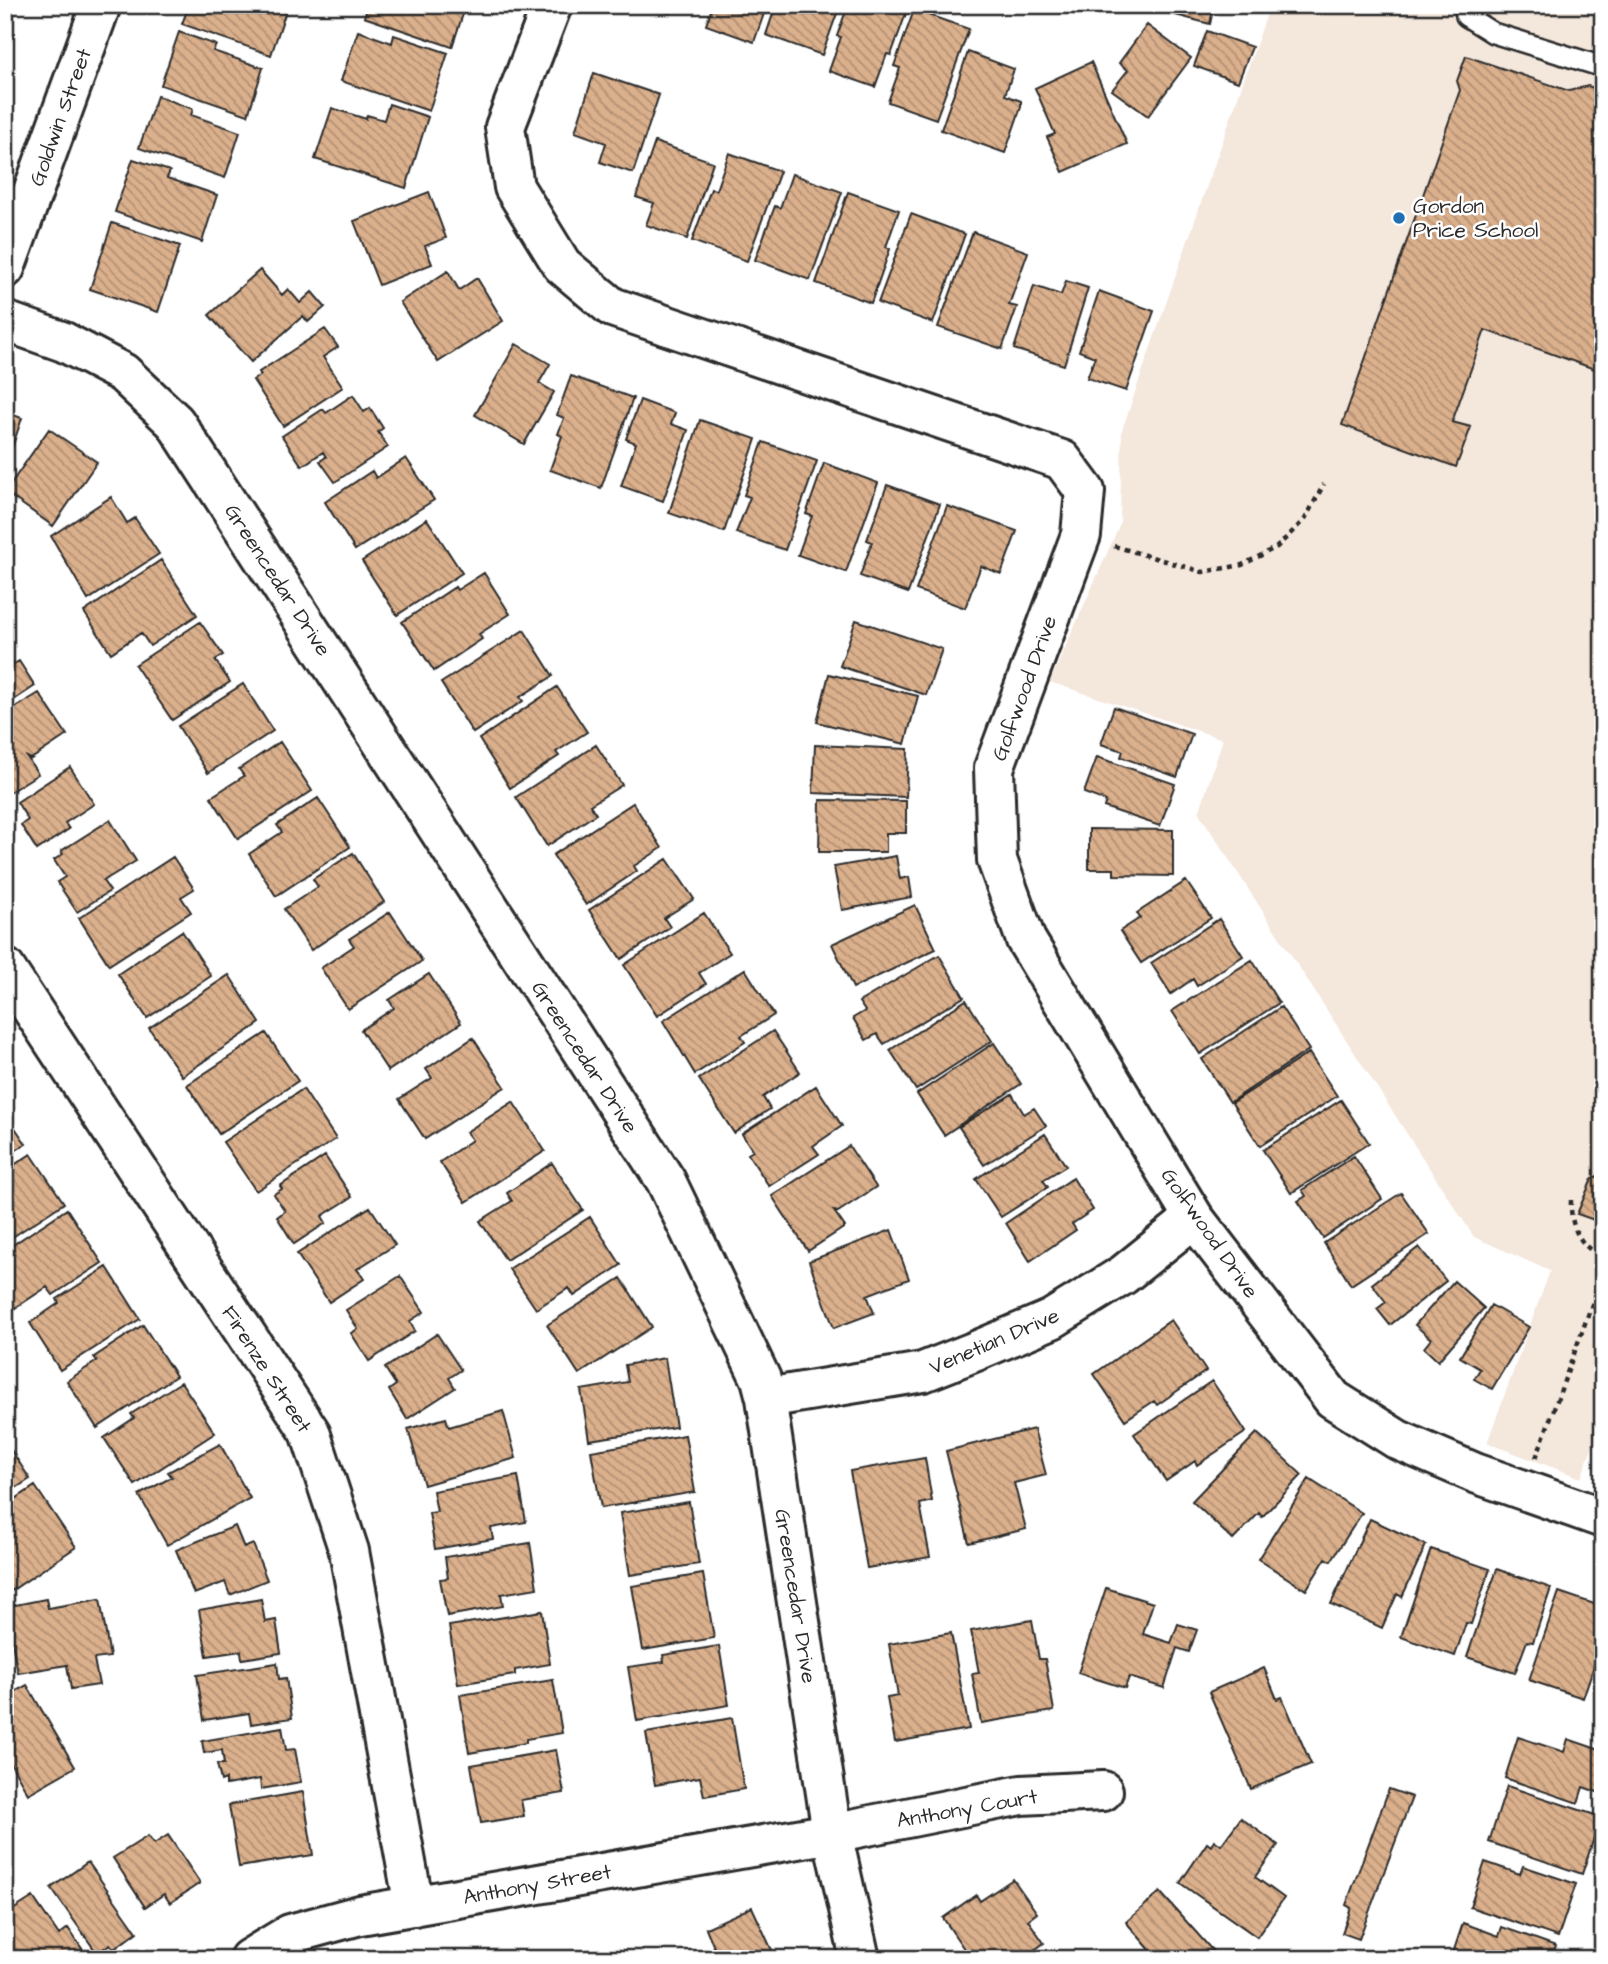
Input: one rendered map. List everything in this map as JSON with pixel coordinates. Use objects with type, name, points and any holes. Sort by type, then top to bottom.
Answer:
[{"type":"street","name":"Goldwin Street","points":[[5,268],[101,5]]},
{"type":"street","name":"Golfwood Drive","points":[[552,5],[505,127],[514,187],[562,265],[612,307],[1062,460],[1085,491],[1081,535],[994,768],[997,860],[1026,940],[1194,1218],[1333,1399],[1398,1440],[1524,1491],[1603,1518]]},
{"type":"street","name":"Greencedar Drive","points":[[5,321],[64,342],[123,373],[175,422],[666,1181],[761,1379],[766,1398],[832,1833],[860,1959]]},
{"type":"street","name":"Firenze Street","points":[[5,968],[310,1432],[349,1551],[414,1906]]},
{"type":"street","name":"Venetian Drive","points":[[766,1398],[923,1372],[976,1351],[1052,1319],[1123,1275],[1194,1218]]},
{"type":"street","name":"Anthony Court","points":[[832,1833],[1021,1795],[1104,1791]]},
{"type":"street","name":"Anthony Street","points":[[249,1959],[290,1934],[360,1915],[832,1833]]},
{"type":"lane","points":[[1465,5],[1466,16],[1493,33],[1603,66]]},
{"type":"path","points":[[1081,535],[1203,572],[1242,565],[1277,547],[1305,519],[1324,484]]},
{"type":"path","points":[[1571,1200],[1574,1230],[1582,1243],[1603,1257]]},
{"type":"path","points":[[1524,1491],[1603,1274]]},
{"type":"shaded area","name":"Gordon Price School","points":[[1270,5],[1603,5],[1603,1418],[1581,1478],[1487,1443],[1550,1271],[1474,1237],[1199,813],[1223,739],[1050,682],[1120,524],[1122,430]]},
{"type":"building","points":[[189,5],[288,5],[271,55],[182,24]]},
{"type":"building","points":[[368,5],[466,5],[452,47],[364,17]]},
{"type":"building","points":[[647,5],[673,5],[670,13]]},
{"type":"building","points":[[713,5],[767,5],[754,42],[706,25]]},
{"type":"building","points":[[776,5],[840,5],[822,55],[766,35]]},
{"type":"building","points":[[848,5],[909,5],[891,55],[887,54],[875,87],[829,71],[841,37],[837,36]]},
{"type":"building","points":[[1161,5],[1214,5],[1210,24],[1160,11]]},
{"type":"building","points":[[914,10],[969,29],[936,119],[888,102],[900,68],[894,66]]},
{"type":"building","points":[[1147,25],[1191,58],[1148,116],[1112,90],[1128,70],[1119,63]]},
{"type":"building","points":[[358,31],[392,43],[394,35],[448,53],[429,111],[341,81]]},
{"type":"building","points":[[1207,31],[1252,47],[1238,82],[1194,66]]},
{"type":"building","points":[[179,32],[216,45],[213,51],[263,68],[248,115],[161,85]]},
{"type":"building","points":[[968,52],[1014,69],[1005,95],[1021,101],[1021,107],[1005,153],[941,130]]},
{"type":"building","points":[[1466,56],[1569,91],[1588,86],[1603,91],[1603,372],[1485,330],[1452,422],[1471,427],[1456,467],[1342,425],[1460,90],[1457,81]]},
{"type":"building","points":[[1091,62],[1127,144],[1063,172],[1047,137],[1055,134],[1035,88]]},
{"type":"building","points":[[594,73],[659,95],[633,173],[600,162],[606,143],[575,132]]},
{"type":"building","points":[[157,96],[193,109],[191,115],[240,132],[225,178],[139,148]]},
{"type":"building","points":[[389,104],[428,117],[406,188],[315,159],[332,108],[366,119],[367,115],[384,120]]},
{"type":"building","points":[[655,142],[713,162],[687,239],[646,225],[654,203],[636,197]]},
{"type":"building","points":[[729,153],[780,171],[747,261],[692,241],[711,189],[716,190]]},
{"type":"building","points":[[133,159],[170,171],[167,178],[217,195],[202,242],[115,212]]},
{"type":"building","points":[[792,174],[842,192],[810,280],[755,260],[775,206],[780,208]]},
{"type":"building","points":[[429,192],[446,238],[425,246],[432,264],[379,285],[354,221]]},
{"type":"building","points":[[848,192],[899,210],[886,247],[890,249],[871,303],[816,283]]},
{"type":"building","points":[[911,214],[965,234],[933,323],[878,303]]},
{"type":"building","points":[[112,223],[180,246],[158,312],[90,289]]},
{"type":"building","points":[[973,232],[1028,252],[1009,305],[1017,307],[1002,349],[938,327]]},
{"type":"building","points":[[260,270],[282,295],[288,289],[300,303],[312,292],[325,307],[308,322],[303,316],[251,362],[209,315]]},
{"type":"building","points":[[448,271],[459,290],[477,278],[503,321],[438,362],[400,302]]},
{"type":"building","points":[[1066,281],[1088,288],[1064,365],[1014,349],[1034,286],[1061,295]]},
{"type":"building","points":[[1099,291],[1154,311],[1126,391],[1087,378],[1095,357],[1079,351]]},
{"type":"building","points":[[325,329],[338,347],[323,357],[343,387],[283,426],[253,380],[261,375],[259,372]]},
{"type":"building","points":[[516,344],[550,364],[539,383],[554,392],[524,444],[475,415]]},
{"type":"building","points":[[571,376],[633,398],[601,488],[550,470],[562,436],[558,434],[564,418],[557,415]]},
{"type":"building","points":[[353,395],[364,412],[370,408],[383,428],[378,432],[388,447],[335,482],[320,461],[326,457],[323,452],[302,466],[282,436],[323,409],[326,413]]},
{"type":"building","points":[[640,400],[675,413],[671,424],[688,430],[663,501],[621,486],[636,443],[626,439]]},
{"type":"building","points":[[5,412],[22,418],[5,468]]},
{"type":"building","points":[[700,420],[756,439],[724,532],[669,513]]},
{"type":"building","points":[[49,429],[97,462],[53,526],[5,492]]},
{"type":"building","points":[[763,442],[817,461],[785,550],[736,533],[750,497],[744,495]]},
{"type":"building","points":[[406,458],[434,500],[355,550],[325,502],[372,471],[376,478]]},
{"type":"building","points":[[824,463],[878,483],[846,572],[798,555],[812,516],[806,514]]},
{"type":"building","points":[[887,485],[940,504],[908,593],[860,576],[872,542],[867,540]]},
{"type":"building","points":[[111,497],[127,523],[135,518],[159,554],[88,600],[51,536]]},
{"type":"building","points":[[947,506],[1017,531],[1001,574],[981,566],[965,608],[916,590]]},
{"type":"building","points":[[427,519],[462,573],[397,615],[362,561]]},
{"type":"building","points":[[161,560],[197,615],[150,646],[141,633],[111,653],[84,612]]},
{"type":"building","points":[[484,573],[510,614],[479,634],[482,639],[434,671],[402,622],[455,587],[457,590]]},
{"type":"building","points":[[856,620],[942,649],[926,695],[840,666]]},
{"type":"building","points":[[200,622],[223,655],[215,660],[230,682],[172,720],[135,665]]},
{"type":"building","points":[[524,630],[553,676],[520,697],[523,701],[473,733],[441,683]]},
{"type":"building","points":[[5,651],[14,664],[19,661],[35,686],[5,706]]},
{"type":"building","points":[[829,674],[918,696],[905,744],[817,722]]},
{"type":"building","points":[[243,684],[273,731],[208,773],[178,726]]},
{"type":"building","points":[[557,687],[587,732],[556,752],[559,756],[510,788],[479,739]]},
{"type":"building","points":[[39,693],[67,735],[31,759],[27,757],[38,774],[5,795],[5,714]]},
{"type":"building","points":[[1114,707],[1192,734],[1177,777],[1121,757],[1123,751],[1101,744]]},
{"type":"building","points":[[280,742],[312,791],[238,839],[211,797],[244,776],[239,769]]},
{"type":"building","points":[[596,745],[622,785],[590,805],[596,814],[547,846],[516,797]]},
{"type":"building","points":[[815,745],[908,749],[906,797],[813,793]]},
{"type":"building","points":[[1097,757],[1175,784],[1160,826],[1104,807],[1106,801],[1084,793]]},
{"type":"building","points":[[70,767],[94,804],[65,823],[69,829],[37,850],[21,825],[28,820],[17,802]]},
{"type":"building","points":[[318,798],[350,847],[276,896],[249,854],[282,832],[277,825]]},
{"type":"building","points":[[820,800],[906,801],[906,833],[886,833],[886,852],[819,852]]},
{"type":"building","points":[[633,803],[662,848],[634,866],[637,871],[586,905],[553,855]]},
{"type":"building","points":[[110,820],[136,861],[103,881],[110,891],[77,912],[57,882],[65,877],[54,860],[63,854],[61,851]]},
{"type":"building","points":[[1089,829],[1173,830],[1173,876],[1114,875],[1114,869],[1089,869]]},
{"type":"building","points":[[353,853],[384,902],[311,950],[284,909],[318,887],[313,879]]},
{"type":"building","points":[[896,856],[900,879],[909,877],[912,897],[842,910],[834,867]]},
{"type":"building","points":[[173,857],[194,889],[181,897],[191,912],[109,965],[79,918]]},
{"type":"building","points":[[667,859],[694,899],[664,918],[670,927],[621,959],[589,910]]},
{"type":"building","points":[[1186,881],[1211,918],[1141,963],[1120,931],[1140,918],[1137,913]]},
{"type":"building","points":[[915,905],[936,949],[853,988],[832,944]]},
{"type":"building","points":[[390,912],[422,961],[348,1009],[321,968],[354,946],[349,939]]},
{"type":"building","points":[[704,913],[730,953],[699,973],[706,984],[657,1016],[624,965]]},
{"type":"building","points":[[1219,919],[1243,956],[1197,986],[1193,979],[1171,994],[1151,963]]},
{"type":"building","points":[[182,931],[211,976],[147,1018],[118,974]]},
{"type":"building","points":[[939,955],[964,997],[884,1044],[877,1034],[866,1040],[853,1018],[865,1011],[859,1002]]},
{"type":"building","points":[[1252,960],[1279,1003],[1200,1054],[1172,1011]]},
{"type":"building","points":[[745,969],[774,1015],[741,1036],[745,1042],[695,1074],[663,1021]]},
{"type":"building","points":[[429,974],[461,1023],[388,1071],[361,1030],[394,1008],[389,1000]]},
{"type":"building","points":[[229,975],[260,1023],[182,1076],[149,1028]]},
{"type":"building","points":[[966,1000],[992,1041],[916,1090],[890,1050]]},
{"type":"building","points":[[1281,1007],[1309,1050],[1230,1102],[1202,1059]]},
{"type":"building","points":[[773,1031],[800,1072],[763,1097],[770,1109],[734,1133],[699,1079]]},
{"type":"building","points":[[266,1033],[298,1081],[219,1134],[187,1085]]},
{"type":"building","points":[[473,1038],[505,1087],[425,1139],[399,1099],[432,1078],[426,1069]]},
{"type":"building","points":[[994,1043],[1021,1084],[944,1135],[917,1094]]},
{"type":"building","points":[[1309,1053],[1337,1096],[1260,1146],[1232,1103]]},
{"type":"building","points":[[816,1086],[842,1126],[813,1146],[819,1154],[769,1186],[748,1154],[753,1151],[742,1134]]},
{"type":"building","points":[[303,1089],[336,1139],[256,1191],[223,1142]]},
{"type":"building","points":[[1012,1094],[1024,1114],[1034,1108],[1046,1126],[984,1165],[959,1127]]},
{"type":"building","points":[[1341,1100],[1369,1143],[1291,1193],[1263,1150]]},
{"type":"building","points":[[513,1102],[545,1151],[466,1202],[440,1162],[472,1140],[466,1132]]},
{"type":"building","points":[[5,1113],[26,1144],[5,1157]]},
{"type":"building","points":[[1045,1134],[1066,1166],[1043,1180],[1048,1187],[1001,1217],[976,1179]]},
{"type":"building","points":[[849,1146],[876,1187],[838,1212],[834,1211],[845,1227],[808,1251],[772,1196]]},
{"type":"building","points":[[31,1154],[64,1203],[5,1242],[5,1171]]},
{"type":"building","points":[[325,1156],[352,1197],[322,1216],[326,1223],[294,1244],[277,1217],[285,1211],[274,1194],[282,1189],[280,1186]]},
{"type":"building","points":[[1354,1156],[1382,1199],[1323,1238],[1298,1201],[1306,1196],[1302,1190]]},
{"type":"building","points":[[552,1163],[583,1210],[506,1260],[480,1221],[512,1201],[507,1193]]},
{"type":"building","points":[[1603,1163],[1603,1223],[1577,1214],[1592,1179],[1599,1175]]},
{"type":"building","points":[[1073,1178],[1093,1210],[1072,1224],[1076,1230],[1030,1261],[1006,1223]]},
{"type":"building","points":[[1401,1193],[1429,1234],[1351,1285],[1324,1243]]},
{"type":"building","points":[[370,1207],[395,1245],[357,1269],[364,1279],[329,1302],[297,1254]]},
{"type":"building","points":[[67,1209],[102,1263],[53,1295],[47,1287],[15,1308],[5,1293],[5,1250]]},
{"type":"building","points":[[590,1217],[621,1265],[574,1296],[569,1288],[536,1309],[509,1269]]},
{"type":"building","points":[[891,1230],[909,1279],[867,1295],[874,1313],[834,1328],[809,1261]]},
{"type":"building","points":[[1419,1247],[1446,1281],[1390,1325],[1377,1309],[1386,1302],[1372,1284]]},
{"type":"building","points":[[107,1267],[140,1319],[60,1370],[30,1323],[59,1303],[57,1299]]},
{"type":"building","points":[[400,1276],[424,1312],[410,1321],[415,1331],[369,1361],[351,1333],[358,1329],[346,1310]]},
{"type":"building","points":[[621,1278],[652,1327],[579,1374],[547,1325]]},
{"type":"building","points":[[1454,1281],[1484,1308],[1438,1361],[1424,1348],[1431,1339],[1415,1325]]},
{"type":"building","points":[[1491,1305],[1529,1327],[1492,1389],[1474,1379],[1480,1369],[1460,1357]]},
{"type":"building","points":[[1171,1320],[1206,1371],[1157,1405],[1154,1401],[1125,1420],[1094,1374]]},
{"type":"building","points":[[143,1325],[176,1376],[97,1428],[67,1381],[97,1361],[94,1357]]},
{"type":"building","points":[[437,1334],[461,1370],[449,1378],[455,1388],[407,1419],[389,1390],[396,1385],[385,1368]]},
{"type":"building","points":[[665,1358],[676,1427],[589,1440],[581,1390],[628,1382],[625,1365]]},
{"type":"building","points":[[1212,1381],[1246,1432],[1197,1465],[1195,1461],[1166,1481],[1134,1434]]},
{"type":"building","points":[[181,1382],[215,1433],[135,1485],[104,1438],[134,1418],[131,1414]]},
{"type":"building","points":[[503,1411],[516,1458],[424,1485],[408,1429],[446,1418],[449,1427]]},
{"type":"building","points":[[1034,1429],[1046,1475],[1014,1483],[1026,1529],[969,1543],[946,1451]]},
{"type":"building","points":[[1257,1433],[1302,1475],[1262,1517],[1259,1513],[1233,1540],[1192,1501]]},
{"type":"building","points":[[685,1435],[695,1492],[601,1508],[591,1451]]},
{"type":"building","points":[[5,1441],[30,1479],[5,1495]]},
{"type":"building","points":[[220,1444],[250,1498],[167,1545],[139,1495],[172,1477],[168,1472]]},
{"type":"building","points":[[925,1458],[932,1501],[920,1504],[930,1557],[867,1568],[850,1471]]},
{"type":"building","points":[[518,1476],[526,1522],[491,1528],[493,1539],[435,1549],[429,1513],[437,1512],[433,1491]]},
{"type":"building","points":[[1309,1479],[1362,1513],[1331,1561],[1326,1558],[1306,1590],[1258,1559]]},
{"type":"building","points":[[35,1486],[76,1547],[5,1595],[5,1506]]},
{"type":"building","points":[[689,1502],[699,1564],[630,1575],[620,1513]]},
{"type":"building","points":[[1370,1519],[1426,1545],[1402,1597],[1397,1594],[1382,1628],[1331,1604]]},
{"type":"building","points":[[235,1526],[244,1548],[253,1544],[267,1580],[230,1595],[225,1582],[194,1594],[176,1550]]},
{"type":"building","points":[[530,1543],[537,1588],[501,1594],[503,1606],[447,1616],[440,1579],[448,1578],[445,1557]]},
{"type":"building","points":[[1431,1549],[1490,1569],[1471,1624],[1466,1623],[1455,1656],[1401,1637]]},
{"type":"building","points":[[1497,1569],[1551,1588],[1533,1642],[1527,1641],[1515,1673],[1467,1657]]},
{"type":"building","points":[[703,1574],[714,1638],[643,1650],[632,1586]]},
{"type":"building","points":[[1106,1588],[1153,1603],[1143,1634],[1171,1643],[1178,1624],[1197,1630],[1189,1652],[1177,1648],[1164,1688],[1129,1677],[1125,1688],[1078,1673]]},
{"type":"building","points":[[1559,1592],[1603,1607],[1603,1639],[1583,1698],[1529,1680]]},
{"type":"building","points":[[46,1599],[48,1608],[100,1599],[110,1657],[94,1659],[99,1685],[71,1689],[67,1665],[18,1673],[5,1607]]},
{"type":"building","points":[[261,1599],[265,1622],[276,1620],[281,1653],[242,1659],[241,1651],[207,1656],[199,1610]]},
{"type":"building","points":[[542,1611],[550,1664],[515,1670],[515,1675],[458,1684],[449,1626]]},
{"type":"building","points":[[1032,1620],[1039,1659],[1045,1659],[1054,1711],[981,1723],[972,1674],[979,1673],[971,1631]]},
{"type":"building","points":[[951,1633],[969,1729],[895,1742],[887,1698],[898,1696],[889,1644]]},
{"type":"building","points":[[719,1646],[729,1705],[637,1721],[628,1667],[664,1662],[663,1655]]},
{"type":"building","points":[[277,1663],[279,1679],[286,1678],[292,1718],[251,1724],[249,1713],[204,1720],[197,1675]]},
{"type":"building","points":[[1264,1668],[1277,1699],[1282,1697],[1311,1764],[1251,1789],[1209,1692]]},
{"type":"building","points":[[553,1680],[562,1733],[526,1739],[526,1743],[469,1753],[460,1695]]},
{"type":"building","points":[[27,1685],[75,1767],[28,1794],[11,1764],[5,1767],[5,1697]]},
{"type":"building","points":[[732,1718],[744,1789],[704,1796],[700,1777],[655,1785],[646,1733]]},
{"type":"building","points":[[282,1727],[286,1750],[295,1749],[301,1782],[261,1789],[260,1779],[226,1785],[226,1779],[221,1781],[217,1764],[224,1764],[222,1750],[204,1753],[202,1741]]},
{"type":"building","points":[[1518,1737],[1564,1752],[1568,1739],[1603,1751],[1603,1794],[1583,1787],[1578,1803],[1505,1778]]},
{"type":"building","points":[[556,1750],[564,1793],[521,1800],[524,1816],[481,1823],[471,1765]]},
{"type":"building","points":[[1507,1786],[1601,1817],[1582,1874],[1489,1842]]},
{"type":"building","points":[[1389,1789],[1412,1797],[1359,1939],[1342,1933],[1351,1908],[1346,1905]]},
{"type":"building","points":[[303,1792],[313,1855],[239,1867],[229,1805]]},
{"type":"building","points":[[1241,1818],[1278,1845],[1255,1877],[1284,1898],[1257,1937],[1180,1883],[1207,1843],[1211,1846],[1214,1840],[1221,1845]]},
{"type":"building","points":[[168,1835],[200,1883],[170,1903],[164,1894],[145,1907],[113,1858],[148,1836],[154,1844]]},
{"type":"building","points":[[88,1862],[137,1932],[114,1949],[110,1944],[97,1953],[51,1888]]},
{"type":"building","points":[[1485,1862],[1520,1874],[1523,1866],[1576,1884],[1558,1937],[1470,1907]]},
{"type":"building","points":[[1013,1879],[1037,1913],[1028,1920],[1044,1943],[1022,1959],[971,1959],[943,1918],[976,1895],[980,1901]]},
{"type":"building","points":[[1160,1892],[1220,1959],[1143,1959],[1151,1951],[1126,1922]]},
{"type":"building","points":[[33,1897],[59,1935],[68,1928],[89,1959],[20,1959],[5,1937],[5,1915]]},
{"type":"building","points":[[752,1907],[776,1959],[701,1959],[716,1952],[706,1928]]},
{"type":"building","points":[[1463,1923],[1499,1936],[1502,1927],[1556,1946],[1551,1959],[1451,1959]]},
{"type":"place","name":"Gordon Price School","points":[[1399,218]]}]
